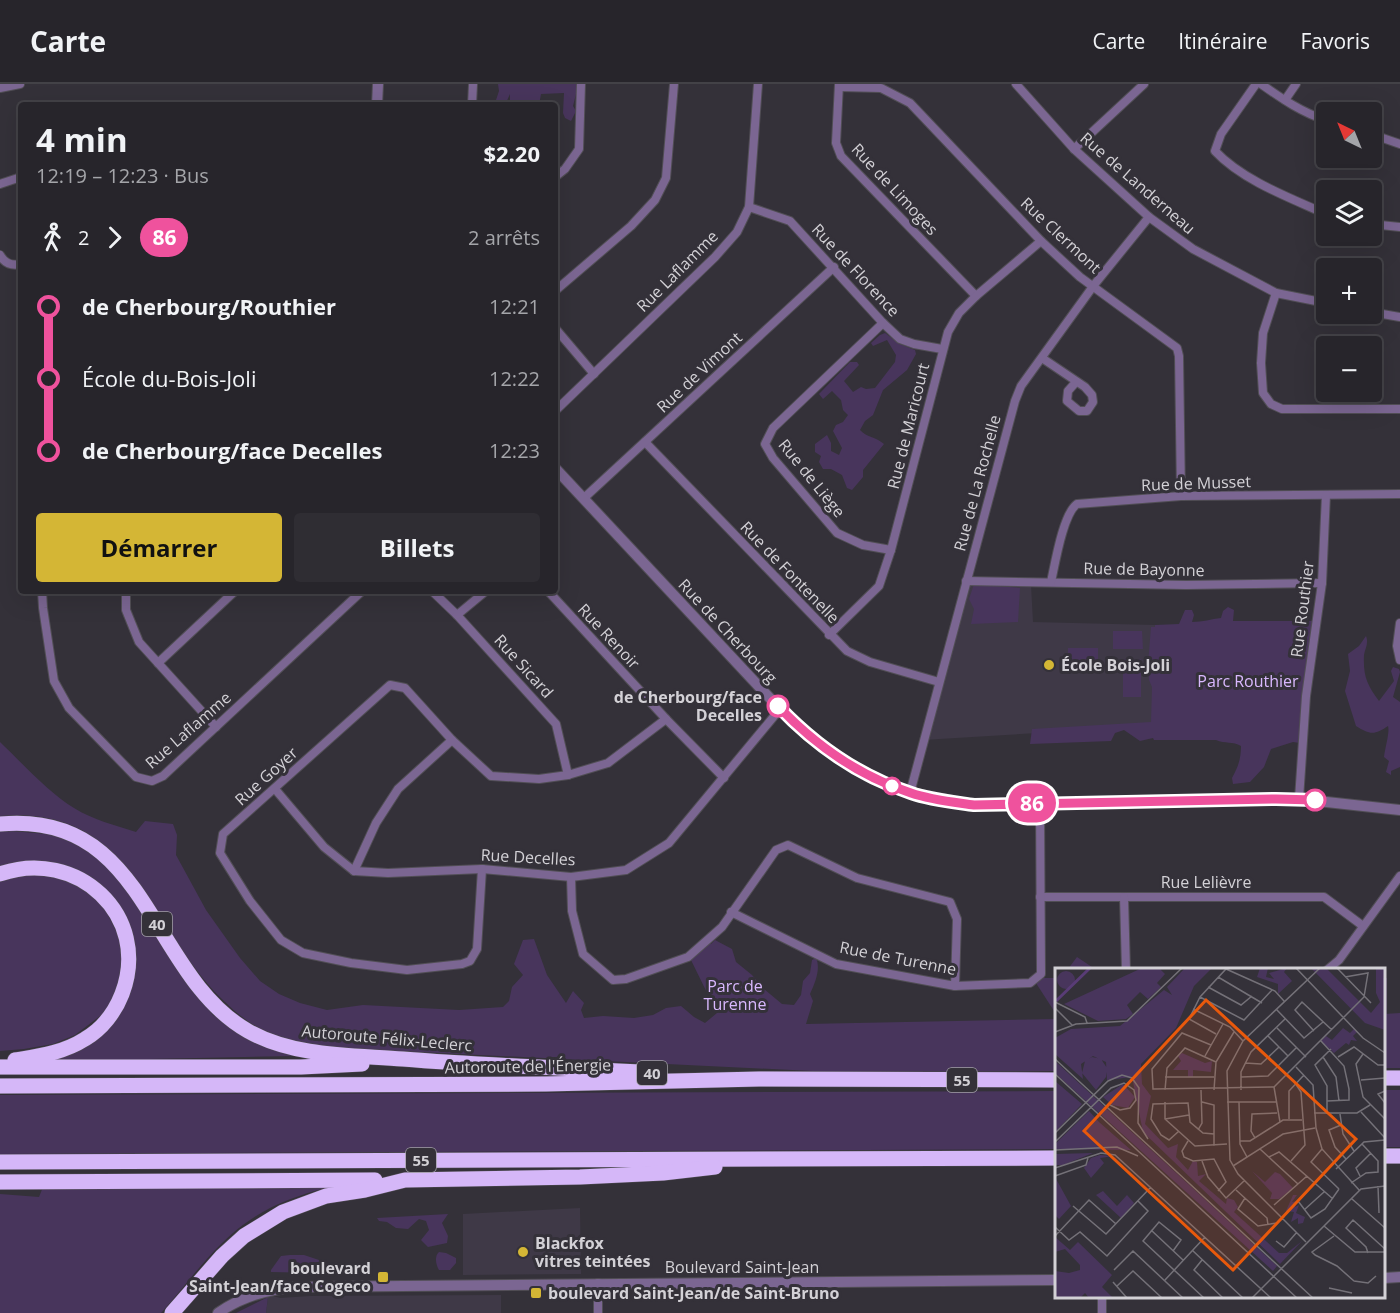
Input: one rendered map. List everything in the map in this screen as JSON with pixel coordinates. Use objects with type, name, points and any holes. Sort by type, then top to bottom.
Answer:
[{"type":"highway","name":"Autoroute Félix-Leclerc","points":[[0,824],[30,823],[61,830],[81,839],[106,856],[132,886],[205,995],[227,1017],[248,1031],[274,1043],[301,1049],[419,1060],[759,1079]]},
{"type":"highway","points":[[0,874],[20,868],[42,868],[66,873],[87,882],[106,900],[117,915],[124,932],[129,957],[128,976],[118,1004],[96,1031],[77,1044],[53,1054],[0,1065]]},
{"type":"highway","points":[[0,1065],[301,1067],[419,1060]]},
{"type":"highway","name":"Autoroute de l'Énergie","points":[[0,1086],[534,1084],[759,1079],[1055,1080]]},
{"type":"highway","points":[[0,1182],[531,1178],[663,1173],[790,1158]]},
{"type":"highway","name":"55","points":[[0,1162],[1055,1158]]},
{"type":"highway","points":[[172,1313],[222,1256],[244,1236],[266,1221],[317,1198],[405,1180]]},
{"type":"street","points":[[0,88],[20,84]]},
{"type":"street","points":[[377,102],[378,84]]},
{"type":"street","points":[[472,102],[473,84]]},
{"type":"street","points":[[558,174],[579,149],[581,84]]},
{"type":"street","points":[[558,288],[631,225],[655,200],[666,178],[674,84]]},
{"type":"street","name":"Rue Laflamme","points":[[558,408],[737,232],[749,207],[758,84]]},
{"type":"street","name":"Rue de Landerneau","points":[[1016,84],[1074,149],[1149,217],[1193,249],[1276,293],[1316,301]]},
{"type":"street","points":[[1256,84],[1221,134],[1215,151],[1223,161],[1268,188],[1316,210]]},
{"type":"street","points":[[1261,84],[1316,116]]},
{"type":"street","points":[[1285,100],[1296,84]]},
{"type":"street","name":"Rue Clermont","points":[[839,86],[881,88],[910,103],[1041,241],[1080,277],[1094,285],[1176,348],[1179,356],[1181,496]]},
{"type":"street","name":"Rue de Limoges","points":[[839,86],[836,143],[841,156],[976,296]]},
{"type":"street","points":[[1074,149],[1139,86]]},
{"type":"street","points":[[1382,138],[1400,144]]},
{"type":"street","points":[[0,184],[18,178]]},
{"type":"street","name":"Rue de Florence","points":[[749,207],[790,221],[900,339],[942,349]]},
{"type":"street","name":"Rue de La Rochelle","points":[[910,793],[1015,401],[1021,386],[1094,285],[1149,217]]},
{"type":"street","points":[[1382,225],[1400,227]]},
{"type":"street","name":"Rue de Maricourt","points":[[829,635],[879,586],[891,550],[948,332],[959,313],[976,296],[1041,241]]},
{"type":"street","points":[[0,255],[3,261],[14,266],[18,265]]},
{"type":"street","name":"Rue de Vimont","points":[[584,498],[834,267]]},
{"type":"street","points":[[1276,293],[1263,333],[1261,363],[1263,393],[1271,404],[1282,409],[1400,409]]},
{"type":"street","points":[[1382,314],[1400,317]]},
{"type":"street","name":"Rue de Liège","points":[[883,323],[773,428],[765,444],[773,458],[837,533],[863,545],[891,550]]},
{"type":"street","points":[[558,332],[594,374]]},
{"type":"street","points":[[1042,358],[1076,382]]},
{"type":"street","name":"Rue de Fontenelle","points":[[645,442],[829,635],[847,651],[870,662],[939,682]]},
{"type":"street","name":"Rue de Cherbourg","points":[[558,471],[780,709],[831,753],[867,776],[910,793],[974,805],[1299,799],[1400,810]]},
{"type":"street","name":"Rue de Musset","points":[[1050,582],[1070,512],[1077,504],[1181,496],[1400,494]]},
{"type":"street","name":"Rue Routhier","points":[[1299,799],[1306,696],[1322,583],[1326,495]]},
{"type":"street","name":"Rue de Bayonne","points":[[966,581],[1186,585],[1322,583]]},
{"type":"street","name":"Rue Laflamme","points":[[42,594],[54,681],[69,708],[136,777],[152,782],[163,776],[359,594]]},
{"type":"street","points":[[126,594],[126,610],[139,642],[216,727]]},
{"type":"street","points":[[158,663],[232,594]]},
{"type":"street","name":"Rue Sicard","points":[[435,594],[556,724],[568,775]]},
{"type":"street","points":[[457,615],[482,594]]},
{"type":"street","name":"Rue Renoir","points":[[551,594],[724,778]]},
{"type":"street","points":[[1400,624],[1397,646],[1400,660]]},
{"type":"street","name":"Rue Goyer","points":[[482,869],[477,949],[470,961],[462,964],[407,970],[351,963],[303,953],[281,939],[275,932],[250,901],[220,853],[223,834],[390,685],[405,688],[452,740],[491,776],[539,779],[568,775],[608,763],[666,719]]},
{"type":"street","name":"Rue Decelles","points":[[354,871],[388,873],[482,869],[571,877],[626,870],[669,843],[780,709]]},
{"type":"street","points":[[275,789],[324,847],[354,871],[376,823],[398,789],[452,740]]},
{"type":"street","name":"Rue de Turenne","points":[[731,912],[836,964],[955,986],[1030,983],[1041,974],[1040,803]]},
{"type":"street","points":[[571,877],[572,911],[583,954],[613,981],[626,979],[688,957],[722,927],[776,850],[788,845],[857,878],[950,902],[957,919],[955,986]]},
{"type":"street","points":[[1328,968],[1339,960],[1400,876]]},
{"type":"street","name":"Rue Lelièvre","points":[[1040,897],[1324,897],[1364,926]]},
{"type":"street","points":[[1124,897],[1126,968]]},
{"type":"street","points":[[1385,1278],[1400,1277]]},
{"type":"street","name":"Boulevard Saint-Jean","points":[[218,1313],[254,1294],[289,1287],[1055,1280]]},
{"type":"street","points":[[598,1283],[598,1313]]},
{"type":"shaded area","name":"École Bois-Joli","points":[[966,581],[1031,585],[1033,622],[1155,625],[1154,726],[923,740]]},
{"type":"shaded area","points":[[580,1208],[581,1274],[463,1275],[463,1214]]},
{"type":"shaded area","points":[[501,1295],[501,1313],[266,1313],[268,1297],[273,1296],[280,1298]]},
{"type":"green space","points":[[498,84],[581,84],[581,94],[576,94],[573,106],[576,111],[571,121],[565,118],[563,113],[564,93],[541,94],[540,102],[510,102],[510,94],[506,102],[495,102],[499,91]]},
{"type":"green space","points":[[885,333],[900,344],[915,350],[916,354],[907,370],[883,390],[873,415],[865,421],[860,430],[884,444],[863,470],[863,477],[852,490],[847,488],[842,475],[831,469],[823,469],[819,462],[821,456],[815,452],[815,444],[827,435],[831,443],[831,451],[839,455],[842,448],[833,431],[836,425],[843,422],[848,415],[843,410],[841,400],[832,391],[823,399],[819,394],[850,362],[857,362],[859,365],[844,381],[853,392],[861,387],[875,388],[895,362],[896,355],[887,340],[873,346],[871,343]]},
{"type":"green space","points":[[974,584],[1020,588],[1018,622],[971,624],[974,609],[969,599]]},
{"type":"green space","name":"Parc Routhier","points":[[1228,607],[1234,610],[1233,621],[1316,621],[1300,743],[1293,742],[1271,749],[1264,767],[1250,782],[1233,784],[1232,778],[1239,763],[1241,746],[1216,740],[1154,740],[1153,738],[1140,741],[1124,730],[1115,733],[1111,741],[1030,744],[1032,729],[1151,722],[1152,687],[1148,664],[1151,627],[1179,624],[1185,610],[1192,610],[1194,615],[1192,622],[1221,618],[1223,611]]},
{"type":"green space","points":[[1113,631],[1142,631],[1143,649],[1113,649]]},
{"type":"green space","points":[[1366,636],[1365,675],[1379,701],[1394,681],[1391,671],[1393,667],[1399,669],[1400,672],[1393,697],[1400,702],[1400,767],[1391,771],[1391,775],[1386,772],[1389,761],[1384,757],[1388,726],[1372,733],[1356,726],[1345,691],[1350,671],[1348,654],[1359,646]]},
{"type":"green space","points":[[1068,648],[1098,648],[1098,667],[1068,667]]},
{"type":"green space","points":[[1123,659],[1141,659],[1141,697],[1123,697]]},
{"type":"green space","name":"Parc de Turenne","points":[[0,742],[55,794],[89,816],[136,832],[145,821],[173,824],[177,835],[176,855],[206,910],[240,958],[260,981],[279,994],[300,1003],[327,1010],[363,1005],[459,1010],[503,1007],[509,1001],[512,987],[523,975],[514,964],[523,940],[534,939],[547,975],[566,1003],[573,991],[584,1003],[581,1010],[584,1018],[603,1016],[634,1018],[681,1006],[705,1023],[717,1013],[689,956],[707,940],[711,944],[715,940],[732,949],[736,962],[782,1004],[794,1005],[801,995],[803,981],[810,973],[812,960],[816,958],[818,971],[810,994],[813,1001],[806,1024],[1055,1019],[1055,1071],[832,1072],[366,1049],[299,1041],[250,1023],[224,1001],[198,971],[133,877],[110,850],[81,830],[45,818],[0,816]]},
{"type":"green space","points":[[0,830],[59,835],[92,852],[118,876],[191,988],[213,1015],[240,1033],[295,1056],[55,1061],[54,1058],[121,1009],[124,918],[59,864],[37,861],[0,869]]},
{"type":"green space","points":[[35,874],[75,881],[103,905],[123,945],[118,990],[104,1013],[75,1035],[53,1044],[0,1051],[0,880]]},
{"type":"green space","points":[[1077,957],[1094,968],[1069,968]]},
{"type":"green space","points":[[1055,978],[1055,1012],[1034,980]]},
{"type":"green space","points":[[1400,1013],[1400,1068],[1385,1068],[1385,1014]]},
{"type":"green space","points":[[1385,1090],[1400,1090],[1400,1147],[1385,1147]]},
{"type":"green space","points":[[1055,1091],[1055,1149],[0,1154],[0,1095]]},
{"type":"green space","points":[[326,1185],[326,1188],[268,1209],[237,1229],[214,1251],[161,1313],[0,1313],[0,1194],[39,1197],[43,1187]]},
{"type":"green space","points":[[448,1214],[442,1223],[448,1236],[447,1243],[428,1247],[421,1240],[429,1230],[426,1221],[419,1219],[408,1229],[396,1228],[377,1218]]},
{"type":"green space","points":[[439,1252],[456,1258],[456,1263],[450,1270],[439,1270],[436,1256]]},
{"type":"green space","points":[[304,1255],[319,1260],[322,1269],[317,1273],[271,1272],[281,1256]]},
{"type":"green space","points":[[268,1297],[266,1313],[236,1313]]},
{"type":"bus line","name":"86","points":[[778,706],[831,753],[849,765],[867,776],[925,797],[974,805],[1315,800]]},
{"type":"place","name":"École Bois-Joli","points":[[1049,665]]},
{"type":"place","name":"de Cherbourg/face Decelles","points":[[778,706]]},
{"type":"place","name":"Blackfox vitres teintées","points":[[523,1252]]},
{"type":"place","name":"boulevard Saint-Jean/face Cogeco","points":[[383,1277]]},
{"type":"place","name":"boulevard Saint-Jean/de Saint-Bruno","points":[[536,1293]]}]
